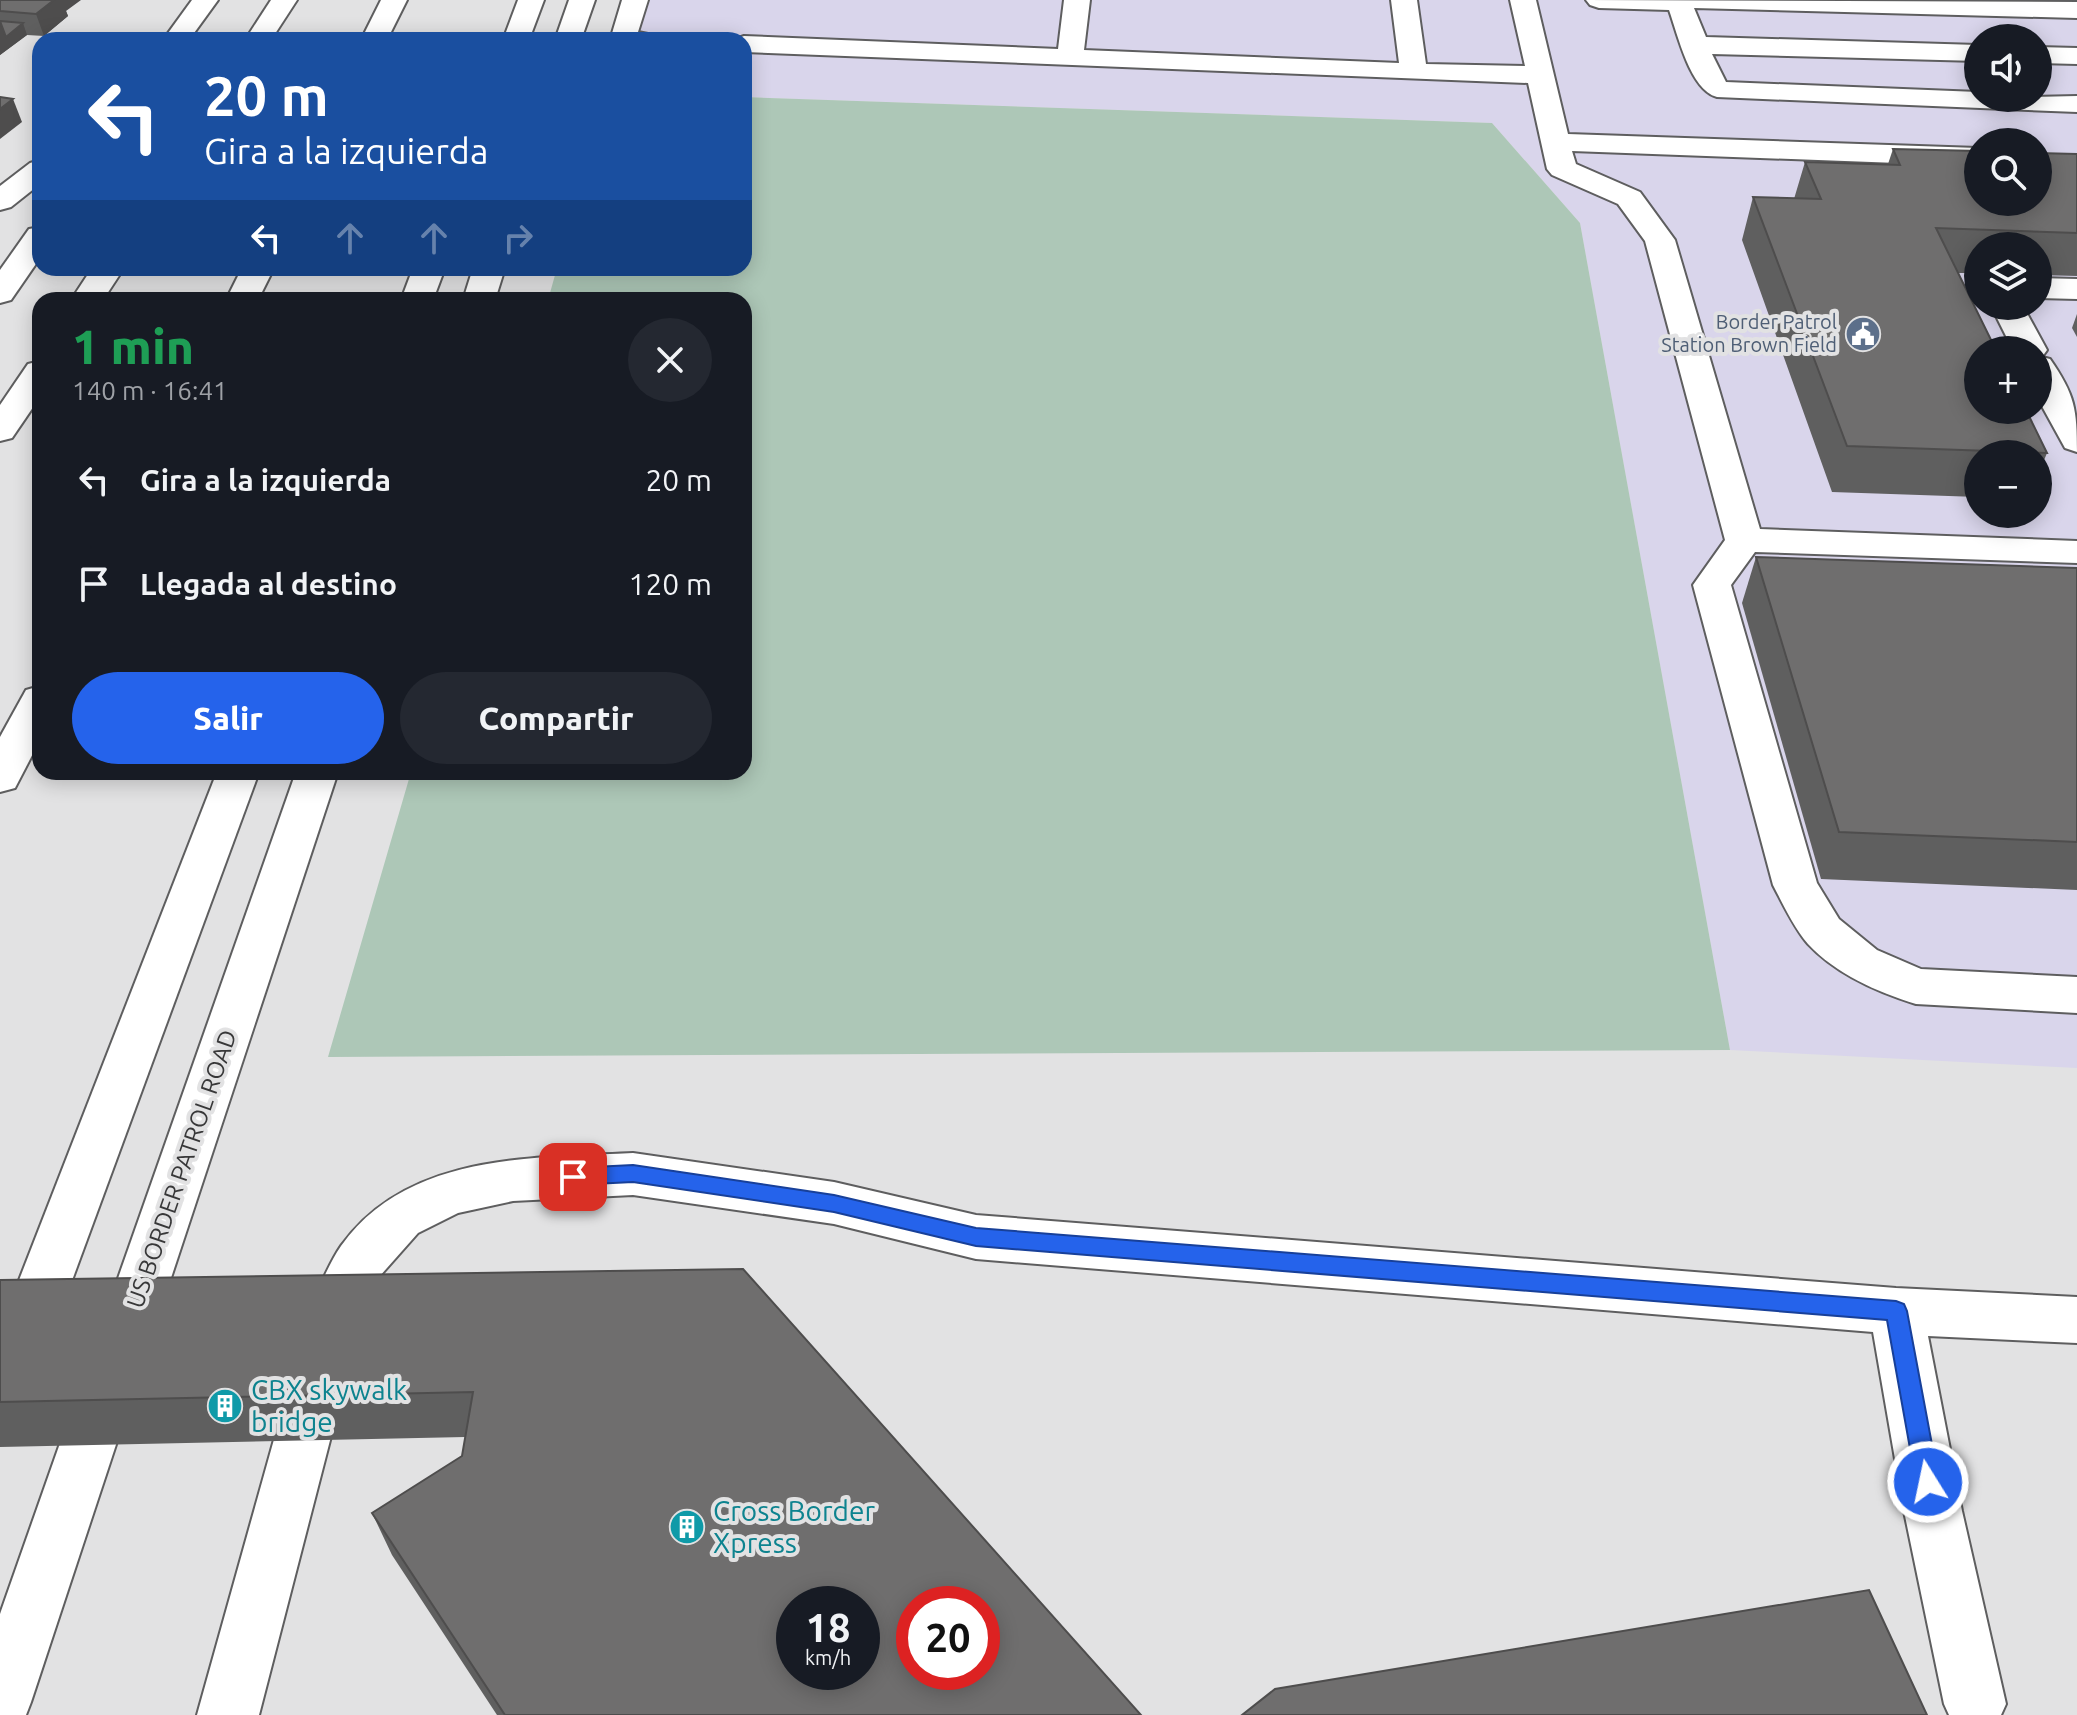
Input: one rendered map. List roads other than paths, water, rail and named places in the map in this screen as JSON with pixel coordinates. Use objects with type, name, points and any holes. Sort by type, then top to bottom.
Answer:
[{"type":"main road","points":[[182,32],[205,0]]},
{"type":"main road","points":[[263,32],[284,0]]},
{"type":"main road","points":[[378,32],[394,0]]},
{"type":"main road","points":[[519,32],[531,0]]},
{"type":"main road","points":[[571,32],[582,0]]},
{"type":"main road","points":[[625,32],[635,0]]},
{"type":"main road","points":[[1070,59],[1077,0]]},
{"type":"main road","points":[[1404,0],[1414,72]]},
{"type":"main road","points":[[1523,0],[1559,155],[1629,198],[1660,240],[1744,540]]},
{"type":"main road","points":[[1599,0],[1660,4],[1678,0],[1979,4],[2077,10]]},
{"type":"main road","points":[[1678,0],[1709,81],[1717,89],[1733,92],[1964,98]]},
{"type":"main road","points":[[1979,4],[1991,24]]},
{"type":"main road","points":[[752,44],[1540,75]]},
{"type":"main road","points":[[1695,45],[1964,53]]},
{"type":"main road","points":[[2052,55],[2077,56]]},
{"type":"main road","points":[[2052,102],[2077,104]]},
{"type":"main road","points":[[1559,155],[1964,157]]},
{"type":"main road","points":[[0,201],[32,175]]},
{"type":"main road","points":[[0,293],[32,247]]},
{"type":"main road","points":[[2052,288],[2077,289]]},
{"type":"main road","points":[[0,431],[32,383]]},
{"type":"main road","points":[[2052,393],[2077,441]]},
{"type":"main road","points":[[1744,540],[2077,552]]},
{"type":"main road","points":[[1744,540],[1712,585],[1795,885],[1823,931],[1861,962],[1916,986],[2077,995]]},
{"type":"main road","points":[[0,778],[32,715]]},
{"type":"main road","points":[[0,1400],[235,780]]},
{"type":"main road","name":"US BORDER PATROL ROAD","points":[[0,1702],[314,780]]},
{"type":"main road","points":[[228,1715],[340,1300],[360,1261],[400,1218],[447,1194],[513,1180],[633,1174],[834,1203],[976,1237],[1896,1311],[2077,1320]]},
{"type":"main road","points":[[1896,1311],[1933,1511],[1975,1704]]},
{"type":"place","name":"Border Patrol Station Brown Field","points":[[1863,334]]},
{"type":"place","name":"CBX skywalk bridge","points":[[225,1406]]},
{"type":"place","name":"Cross Border Xpress","points":[[687,1527]]}]
